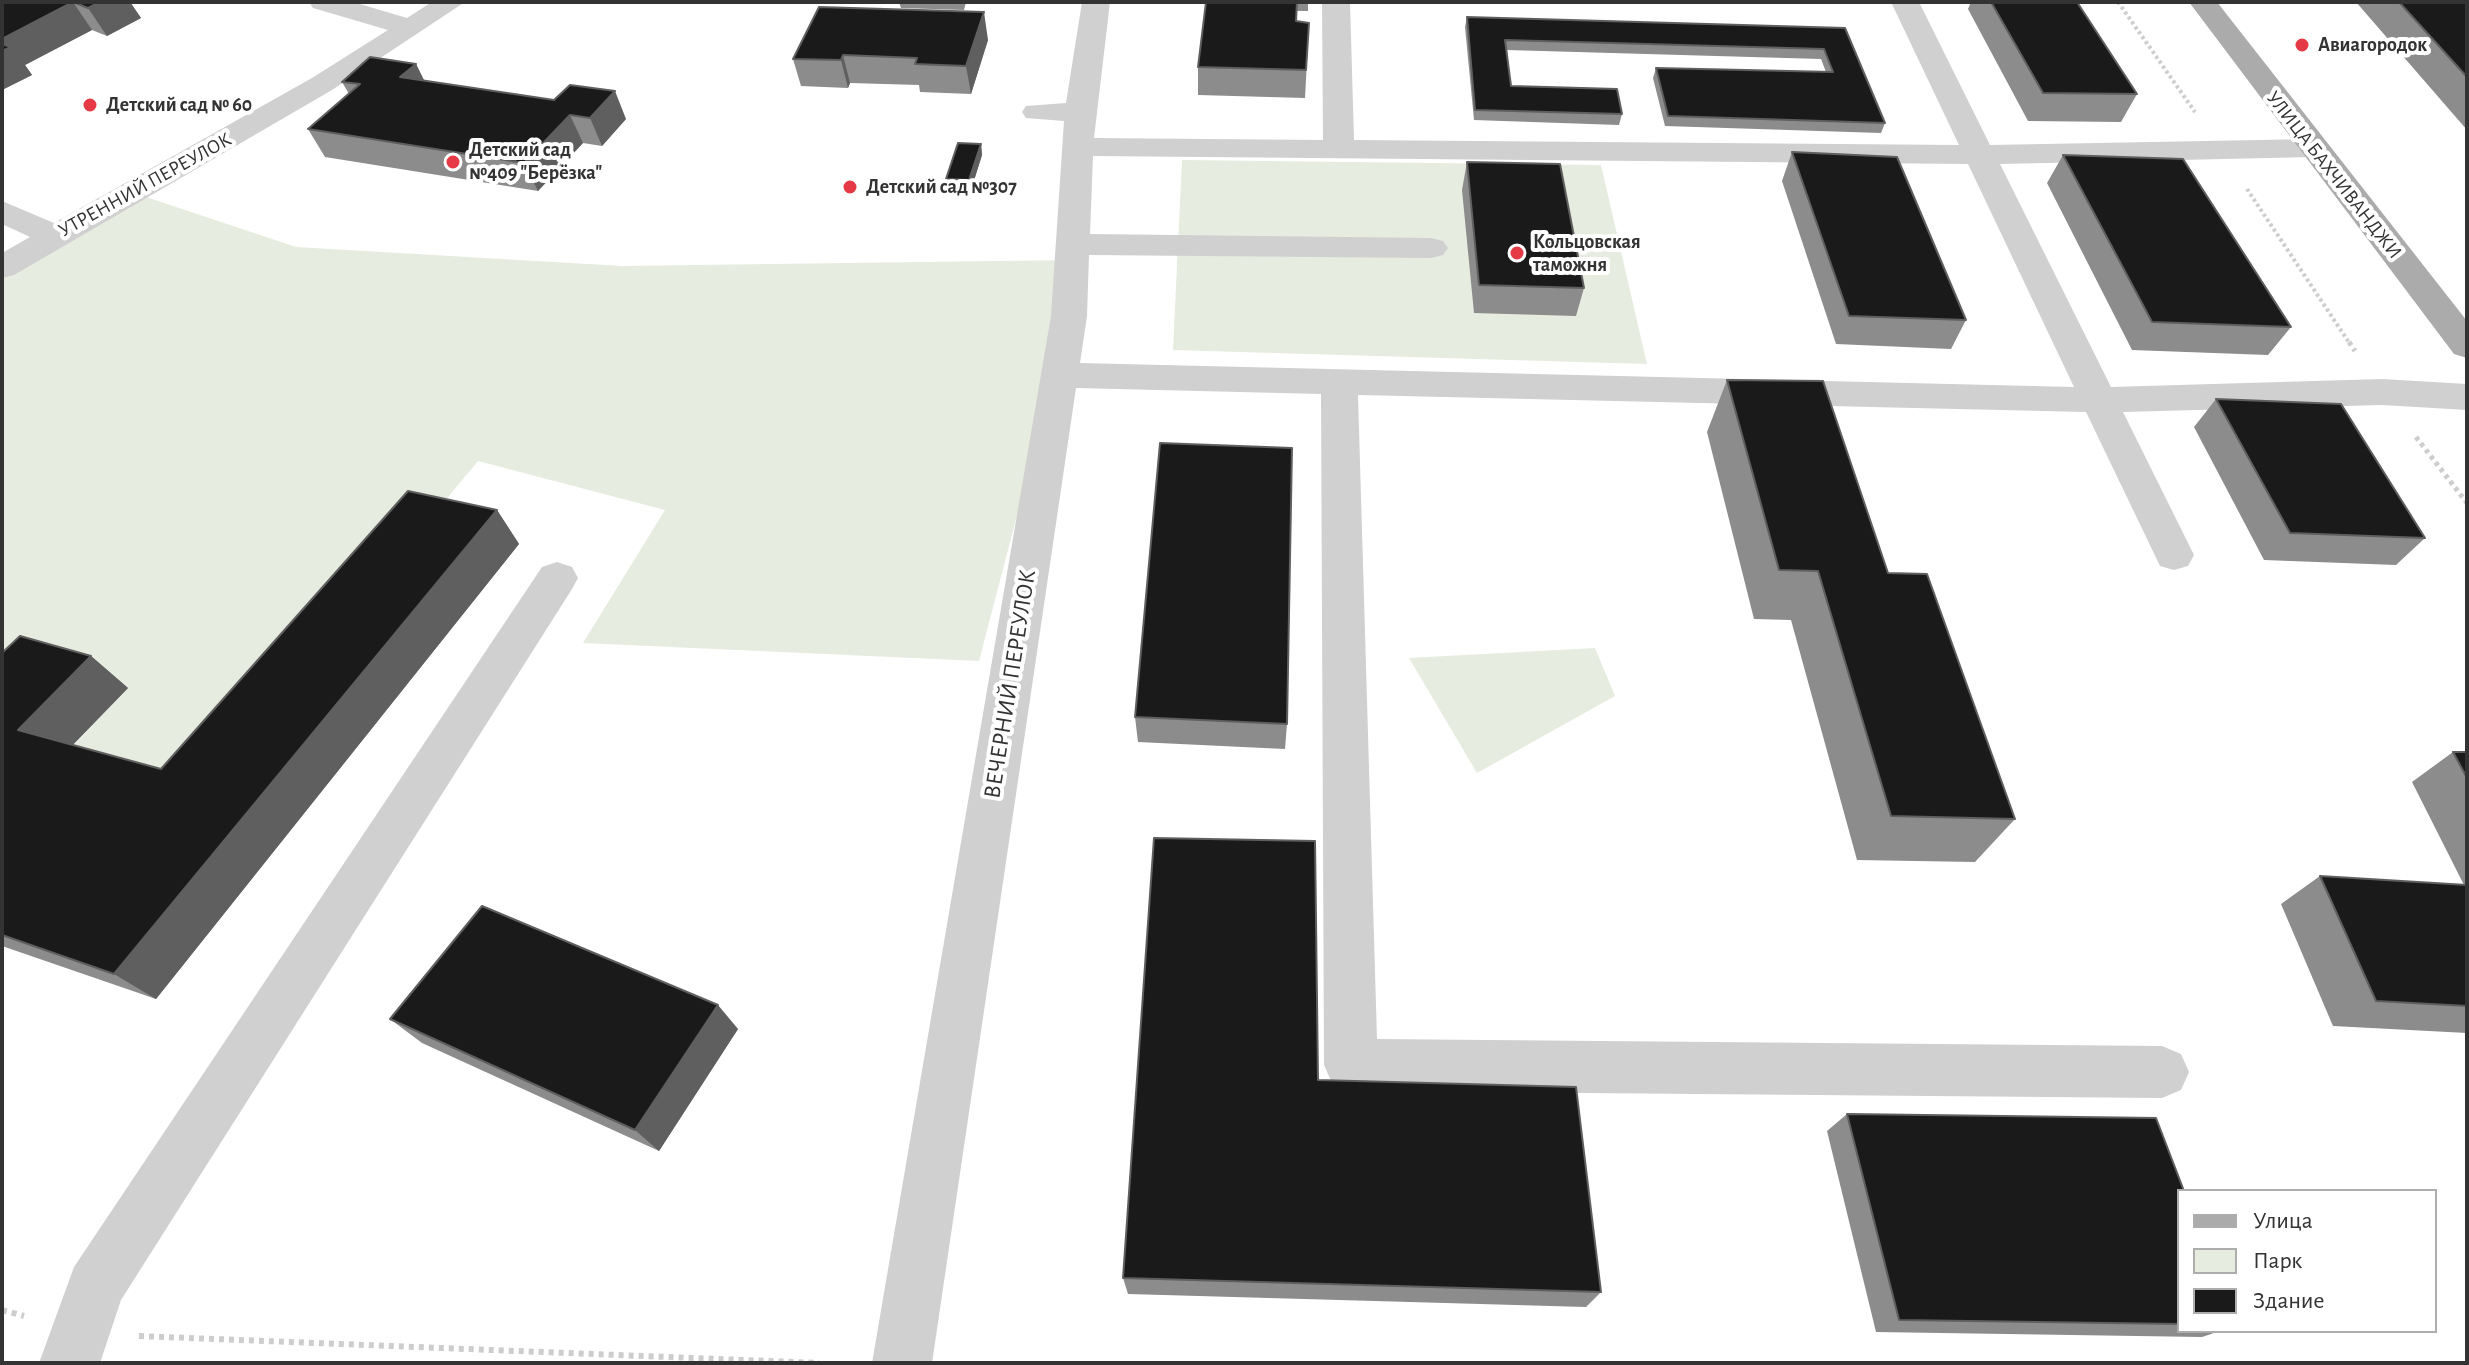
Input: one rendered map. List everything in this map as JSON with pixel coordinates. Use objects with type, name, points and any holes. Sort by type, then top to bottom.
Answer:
[{"type":"main road","name":"УЛИЦА БАХЧИВАНДЖИ","points":[[2203,2],[2467,346]]},
{"type":"street","points":[[323,2],[409,27]]},
{"type":"street","name":"УТРЕННИЙ ПЕРЕУЛОК","points":[[2,267],[322,84],[451,2]]},
{"type":"street","name":"ВЕЧЕРНИЙ ПЕРЕУЛОК","points":[[902,1363],[1069,316],[1080,130],[1096,2]]},
{"type":"street","points":[[1336,2],[1339,150]]},
{"type":"street","points":[[1905,2],[2174,555]]},
{"type":"street","points":[[284,123],[322,84]]},
{"type":"street","points":[[1037,112],[1080,130],[1339,150],[1980,155],[2313,148]]},
{"type":"street","points":[[2,211],[54,236]]},
{"type":"street","points":[[1073,244],[1431,248]]},
{"type":"street","points":[[1060,375],[2101,400],[2382,392],[2467,397]]},
{"type":"street","points":[[1339,382],[1351,1065],[2162,1072]]},
{"type":"street","points":[[76,1348],[95,1288],[557,578]]},
{"type":"path","points":[[2118,2],[2221,149],[2382,392],[2467,503]]},
{"type":"path","points":[[2,1310],[76,1348],[819,1363]]},
{"type":"green space","points":[[1182,160],[1601,165],[1647,364],[1173,350]]},
{"type":"green space","points":[[134,193],[296,247],[622,266],[1072,260],[1069,316],[979,661],[583,643],[665,510],[478,461],[197,799],[59,761],[127,688],[2,724],[2,271]]},
{"type":"green space","points":[[1595,648],[1615,696],[1477,773],[1409,658]]},
{"type":"building","points":[[2,2],[73,2],[2,39]]},
{"type":"building","points":[[73,2],[100,2],[88,8]]},
{"type":"building","points":[[1206,2],[1297,2],[1296,21],[1309,23],[1306,70],[1198,67]]},
{"type":"building","points":[[1991,2],[2077,2],[2137,94],[2043,93]]},
{"type":"building","points":[[2399,2],[2467,2],[2467,77]]},
{"type":"building","points":[[819,7],[984,12],[966,66],[915,64],[917,58],[843,55],[841,60],[793,59]]},
{"type":"building","points":[[1467,17],[1845,28],[1885,123],[1668,116],[1656,68],[1833,72],[1824,49],[1505,40],[1511,86],[1617,89],[1622,114],[1475,110]]},
{"type":"building","points":[[370,57],[416,64],[400,77],[554,100],[570,85],[615,91],[590,118],[570,115],[524,163],[308,129],[360,84],[342,82]]},
{"type":"building","points":[[958,143],[981,144],[969,180],[946,179]]},
{"type":"building","points":[[1792,152],[1897,157],[1966,320],[1849,316]]},
{"type":"building","points":[[2063,155],[2183,159],[2291,327],[2152,322]]},
{"type":"building","name":"Кольцовская таможня","points":[[1467,162],[1560,164],[1584,288],[1479,285]]},
{"type":"building","points":[[1727,380],[1823,381],[1888,573],[1927,574],[2015,819],[1891,816],[1818,571],[1779,570]]},
{"type":"building","points":[[2216,399],[2341,404],[2425,538],[2290,533]]},
{"type":"building","points":[[1160,443],[1292,448],[1287,724],[1135,717]]},
{"type":"building","points":[[408,491],[497,510],[114,974],[2,935],[2,653],[20,636],[91,656],[18,730],[161,769]]},
{"type":"building","points":[[2453,752],[2467,752],[2467,778]]},
{"type":"building","points":[[1154,838],[1315,841],[1318,1080],[1576,1087],[1601,1292],[1123,1278]]},
{"type":"building","points":[[2320,876],[2467,885],[2467,1006],[2376,1001]]},
{"type":"building","points":[[482,906],[718,1005],[635,1130],[390,1019]]},
{"type":"building","points":[[1847,1114],[2156,1118],[2183,1189],[2177,1189],[2177,1324],[1899,1320]]},
{"type":"place","name":"Авиагородок","points":[[2302,45]]},
{"type":"place","name":"Детский сад № 60","points":[[90,105]]},
{"type":"place","name":"Детский сад №409 \"Берёзка\"","points":[[453,162]]},
{"type":"place","name":"Детский сад №307","points":[[850,187]]},
{"type":"place","name":"Кольцовская таможня","points":[[1517,253]]}]
